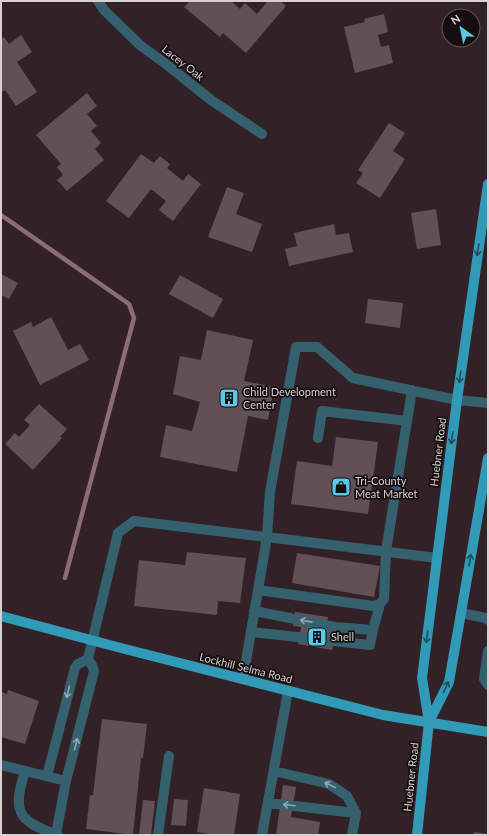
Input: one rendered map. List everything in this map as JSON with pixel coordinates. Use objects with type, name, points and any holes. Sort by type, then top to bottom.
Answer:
[{"type":"main road","name":"Huebner Road","points":[[417,835],[429,722],[422,678],[457,400],[488,184]]},
{"type":"main road","name":"Huebner Road","points":[[429,722],[449,682],[488,458]]},
{"type":"main road","name":"Lockhill Selma Road","points":[[1,616],[243,680],[383,715],[488,731]]},
{"type":"street","name":"Lacey Oak","points":[[98,1],[104,10],[141,46],[166,64],[210,100],[262,134]]},
{"type":"street","points":[[243,680],[267,537],[270,492],[296,347],[317,347],[353,378],[457,400],[488,404]]},
{"type":"street","points":[[251,632],[370,645],[380,604],[384,599],[386,551],[412,390]]},
{"type":"street","points":[[318,438],[322,411],[407,421]]},
{"type":"street","points":[[25,771],[18,797],[19,809],[22,815],[36,826],[57,834],[66,781],[94,671],[88,659],[118,533],[134,521],[437,558]]},
{"type":"street","points":[[258,590],[373,606],[380,604]]},
{"type":"street","points":[[254,611],[335,627],[373,630]]},
{"type":"street","points":[[461,613],[486,618],[488,620]]},
{"type":"street","points":[[488,652],[484,679],[488,685]]},
{"type":"street","points":[[47,776],[74,668],[78,664],[88,659]]},
{"type":"street","points":[[262,835],[288,691]]},
{"type":"street","points":[[158,835],[169,756]]},
{"type":"street","points":[[1,765],[66,781]]},
{"type":"street","points":[[274,771],[330,784],[347,796],[356,813],[352,835]]},
{"type":"street","points":[[268,803],[356,813]]},
{"type":"building","points":[[190,1],[231,1],[240,9],[245,3],[257,14],[268,1],[280,1],[286,6],[246,53],[223,33],[220,37],[184,7]]},
{"type":"building","points":[[384,14],[388,32],[378,35],[381,47],[389,45],[393,63],[355,73],[344,27],[365,22],[364,19]]},
{"type":"building","points":[[21,35],[32,52],[17,62],[37,92],[16,106],[5,90],[1,93],[1,39],[4,37],[9,44]]},
{"type":"building","points":[[87,93],[97,106],[87,114],[97,126],[91,131],[101,143],[95,149],[104,160],[67,191],[57,180],[63,175],[57,167],[61,164],[36,135]]},
{"type":"building","points":[[389,123],[405,133],[393,151],[405,159],[380,198],[356,183],[363,173],[358,170]]},
{"type":"building","points":[[141,154],[154,163],[160,156],[170,164],[167,168],[183,181],[188,174],[201,184],[173,221],[159,210],[166,201],[151,189],[129,218],[106,201]]},
{"type":"building","points":[[227,187],[244,193],[236,214],[262,224],[252,252],[208,237]]},
{"type":"building","points":[[436,209],[441,245],[417,249],[411,213]]},
{"type":"building","points":[[334,224],[336,235],[349,233],[353,252],[289,266],[285,249],[297,246],[294,233]]},
{"type":"building","points":[[1,274],[18,283],[9,299],[1,295]]},
{"type":"building","points":[[180,275],[223,299],[213,318],[169,294]]},
{"type":"building","points":[[368,299],[403,303],[400,328],[365,323]]},
{"type":"building","points":[[51,317],[68,350],[80,344],[89,360],[40,385],[13,331],[31,322],[33,327]]},
{"type":"building","name":"Child Development Center","points":[[207,330],[253,340],[244,381],[274,387],[268,420],[248,416],[237,472],[160,457],[166,425],[192,431],[200,402],[173,394],[180,356],[201,360]]},
{"type":"building","points":[[39,404],[67,429],[60,437],[62,438],[33,470],[5,444],[15,433],[19,437],[30,425],[24,420]]},
{"type":"building","points":[[336,437],[378,442],[368,514],[291,504],[297,461],[332,466]]},
{"type":"building","points":[[187,552],[246,558],[240,603],[218,601],[217,615],[134,606],[139,560],[185,565]]},
{"type":"building","points":[[297,553],[380,566],[374,597],[292,583]]},
{"type":"building","name":"Shell","points":[[295,612],[328,617],[326,628],[336,630],[332,650],[298,644],[301,627],[293,626]]},
{"type":"building","points":[[8,690],[39,701],[25,744],[1,737],[1,692],[7,694]]},
{"type":"building","points":[[102,719],[147,724],[143,758],[141,758],[133,835],[86,829],[90,795],[93,795]]},
{"type":"building","points":[[283,785],[296,787],[291,817],[320,822],[318,835],[276,835]]},
{"type":"building","points":[[204,788],[240,794],[234,835],[214,835],[197,832]]},
{"type":"building","points":[[174,799],[188,800],[186,826],[171,825]]},
{"type":"building","points":[[143,800],[155,801],[151,835],[139,835]]},
{"type":"building","points":[[474,832],[488,834],[488,835],[473,835]]},
{"type":"waterway","points":[[1,215],[129,304],[134,318],[65,578]]},
{"type":"place","name":"Child Development Center","points":[[229,398]]},
{"type":"place","name":"Tri-County Meat Market","points":[[341,487]]},
{"type":"place","name":"Shell","points":[[317,637]]}]
